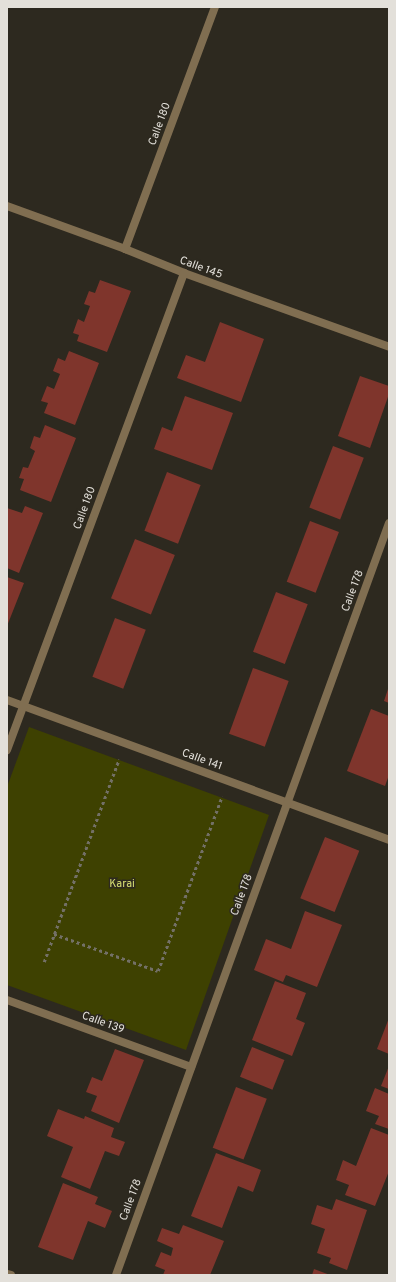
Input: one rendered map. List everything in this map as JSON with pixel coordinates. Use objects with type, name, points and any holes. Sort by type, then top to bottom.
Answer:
[{"type":"street","name":"Calle 180","points":[[125,249],[215,7]]},
{"type":"street","name":"Calle 145","points":[[7,206],[125,249],[184,274],[389,347]]},
{"type":"street","name":"Calle 180","points":[[7,750],[184,274]]},
{"type":"street","name":"Calle 178","points":[[116,1275],[389,523]]},
{"type":"street","name":"Calle 141","points":[[7,700],[389,840]]},
{"type":"street","name":"Calle 139","points":[[7,1000],[191,1067]]},
{"type":"street","points":[[7,1274],[11,1275]]},
{"type":"path","points":[[44,962],[125,743]]},
{"type":"path","points":[[54,934],[158,971],[228,781]]},
{"type":"green space","name":"Karai","points":[[29,727],[269,815],[186,1050],[7,985],[7,787]]},
{"type":"building","points":[[100,280],[131,291],[107,352],[77,341],[79,335],[73,333],[78,319],[84,322],[90,306],[84,304],[89,291],[95,293]]},
{"type":"building","points":[[220,322],[264,339],[241,402],[177,378],[186,355],[205,362]]},
{"type":"building","points":[[69,351],[99,363],[75,425],[44,413],[48,403],[41,401],[47,386],[54,389],[60,374],[53,371],[58,358],[65,361]]},
{"type":"building","points":[[360,376],[389,386],[389,394],[370,448],[338,436]]},
{"type":"building","points":[[185,396],[233,413],[212,470],[154,449],[162,427],[172,431]]},
{"type":"building","points":[[45,425],[76,438],[51,502],[20,490],[24,479],[19,478],[23,467],[28,468],[35,451],[30,448],[34,436],[40,438]]},
{"type":"building","points":[[333,446],[364,458],[340,519],[309,508]]},
{"type":"building","points":[[167,472],[201,485],[178,544],[144,531]]},
{"type":"building","points":[[25,506],[43,513],[19,573],[7,568],[7,508],[22,513]]},
{"type":"building","points":[[310,521],[339,532],[316,593],[287,582]]},
{"type":"building","points":[[135,539],[175,555],[151,614],[111,598]]},
{"type":"building","points":[[7,577],[24,583],[7,626]]},
{"type":"building","points":[[276,592],[308,604],[285,664],[253,652]]},
{"type":"building","points":[[115,618],[146,630],[123,689],[92,677]]},
{"type":"building","points":[[253,668],[289,681],[265,747],[229,734]]},
{"type":"building","points":[[389,686],[389,703],[384,701]]},
{"type":"building","points":[[371,709],[389,716],[389,775],[385,786],[347,771]]},
{"type":"building","points":[[325,837],[359,851],[335,912],[300,898]]},
{"type":"building","points":[[305,911],[342,925],[317,987],[286,975],[283,982],[254,970],[266,939],[291,949]]},
{"type":"building","points":[[275,981],[306,993],[296,1019],[305,1023],[292,1056],[252,1040]]},
{"type":"building","points":[[389,1018],[389,1054],[377,1049]]},
{"type":"building","points":[[252,1047],[284,1060],[272,1090],[240,1077]]},
{"type":"building","points":[[115,1049],[144,1060],[119,1123],[91,1111],[97,1096],[86,1092],[92,1077],[102,1081]]},
{"type":"building","points":[[389,1066],[389,1089],[381,1086]]},
{"type":"building","points":[[236,1087],[267,1099],[244,1160],[213,1148]]},
{"type":"building","points":[[375,1088],[389,1094],[389,1129],[375,1124],[379,1116],[366,1111]]},
{"type":"building","points":[[58,1109],[84,1119],[85,1116],[114,1128],[111,1137],[125,1142],[119,1156],[105,1151],[90,1189],[61,1177],[73,1147],[47,1136]]},
{"type":"building","points":[[371,1128],[389,1135],[389,1171],[375,1206],[345,1195],[349,1185],[336,1180],[343,1160],[356,1166]]},
{"type":"building","points":[[216,1153],[261,1170],[253,1192],[238,1186],[222,1228],[191,1216]]},
{"type":"building","points":[[63,1183],[98,1197],[95,1204],[112,1211],[105,1228],[88,1221],[73,1260],[38,1247]]},
{"type":"building","points":[[336,1199],[367,1210],[347,1270],[329,1263],[331,1258],[317,1253],[325,1229],[311,1224],[317,1205],[332,1210]]},
{"type":"building","points":[[183,1225],[224,1241],[210,1275],[163,1275],[165,1270],[155,1266],[161,1252],[171,1256],[173,1248],[157,1241],[162,1228],[179,1234]]},
{"type":"building","points":[[314,1269],[330,1275],[312,1275]]}]
